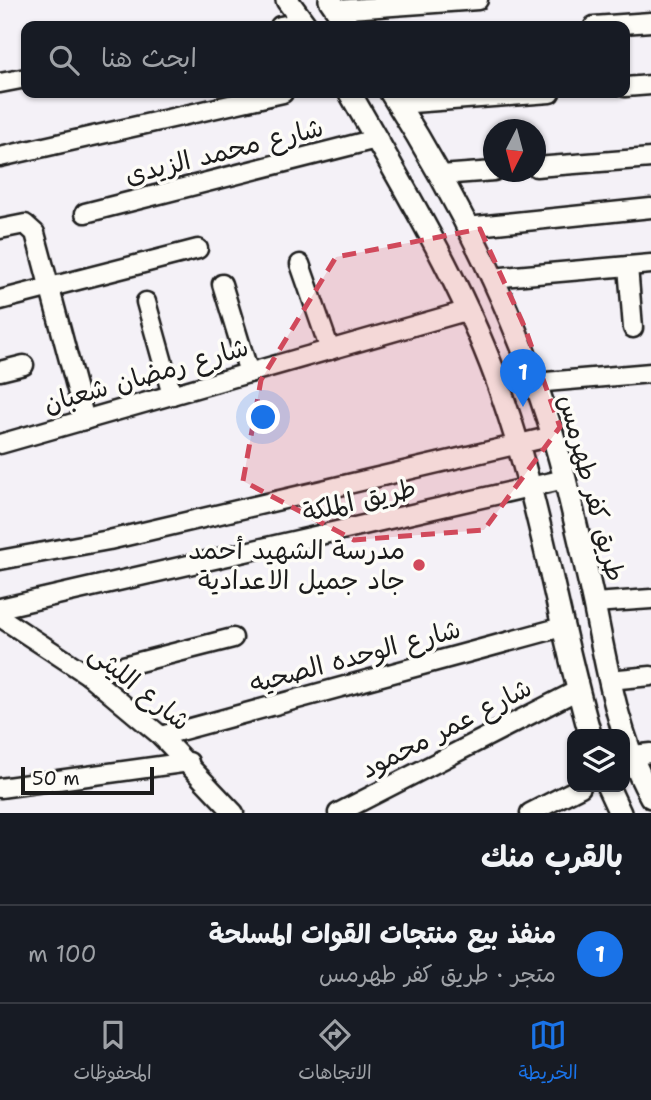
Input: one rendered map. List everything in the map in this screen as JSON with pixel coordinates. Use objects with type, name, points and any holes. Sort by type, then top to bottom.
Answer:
[{"type":"street","points":[[287,0],[302,21]]},
{"type":"street","points":[[338,12],[478,0]]},
{"type":"street","points":[[630,23],[651,22]]},
{"type":"street","points":[[0,83],[21,79]]},
{"type":"street","points":[[630,87],[651,85]]},
{"type":"street","points":[[0,157],[262,98]]},
{"type":"street","points":[[352,98],[469,310],[531,488],[562,627],[589,729]]},
{"type":"street","points":[[394,99],[420,98]]},
{"type":"street","name":"طريق كفر طهرمس","points":[[394,99],[441,175],[467,227],[534,383],[565,479],[594,603],[608,680],[642,754],[651,797]]},
{"type":"street","name":"شارع محمد الزيدى","points":[[85,213],[376,139]]},
{"type":"street","points":[[546,166],[651,159]]},
{"type":"street","points":[[441,175],[483,172]]},
{"type":"street","points":[[467,227],[651,208]]},
{"type":"street","points":[[0,229],[25,224],[32,227],[85,420]]},
{"type":"street","points":[[0,300],[198,249]]},
{"type":"street","points":[[300,264],[330,350]]},
{"type":"street","points":[[491,278],[651,264]]},
{"type":"street","points":[[628,266],[634,328]]},
{"type":"street","points":[[222,284],[249,373]]},
{"type":"street","points":[[146,302],[172,395]]},
{"type":"street","name":"شارع رمضان شعبان","points":[[0,444],[469,310]]},
{"type":"street","points":[[0,371],[24,365]]},
{"type":"street","points":[[534,383],[651,373]]},
{"type":"street","name":"طريق الملكة","points":[[0,560],[108,540],[553,436]]},
{"type":"street","name":"طريق الملكة","points":[[0,608],[565,479]]},
{"type":"street","points":[[594,603],[651,598]]},
{"type":"street","name":"شارع الليثى","points":[[0,617],[88,675],[161,736],[189,762],[234,813]]},
{"type":"street","name":"شارع الوحده الصحيه","points":[[161,736],[562,627]]},
{"type":"street","points":[[88,675],[233,638]]},
{"type":"street","points":[[608,680],[651,676]]},
{"type":"street","name":"شارع عمر محمود","points":[[338,813],[578,690]]},
{"type":"street","points":[[0,788],[189,762]]},
{"type":"street","points":[[530,813],[571,792]]},
{"type":"street","points":[[610,792],[620,813]]},
{"type":"highlighted area","points":[[480,229],[525,328],[560,427],[484,530],[354,540],[243,481],[261,380],[336,257]]},
{"type":"place","name":"منفذ بيع منتجات القوات المسلحة","points":[[523,407]]},
{"type":"place","name":"مدرسة الشهيد أحمد جاد جميل الاعدادية","points":[[419,565]]}]
